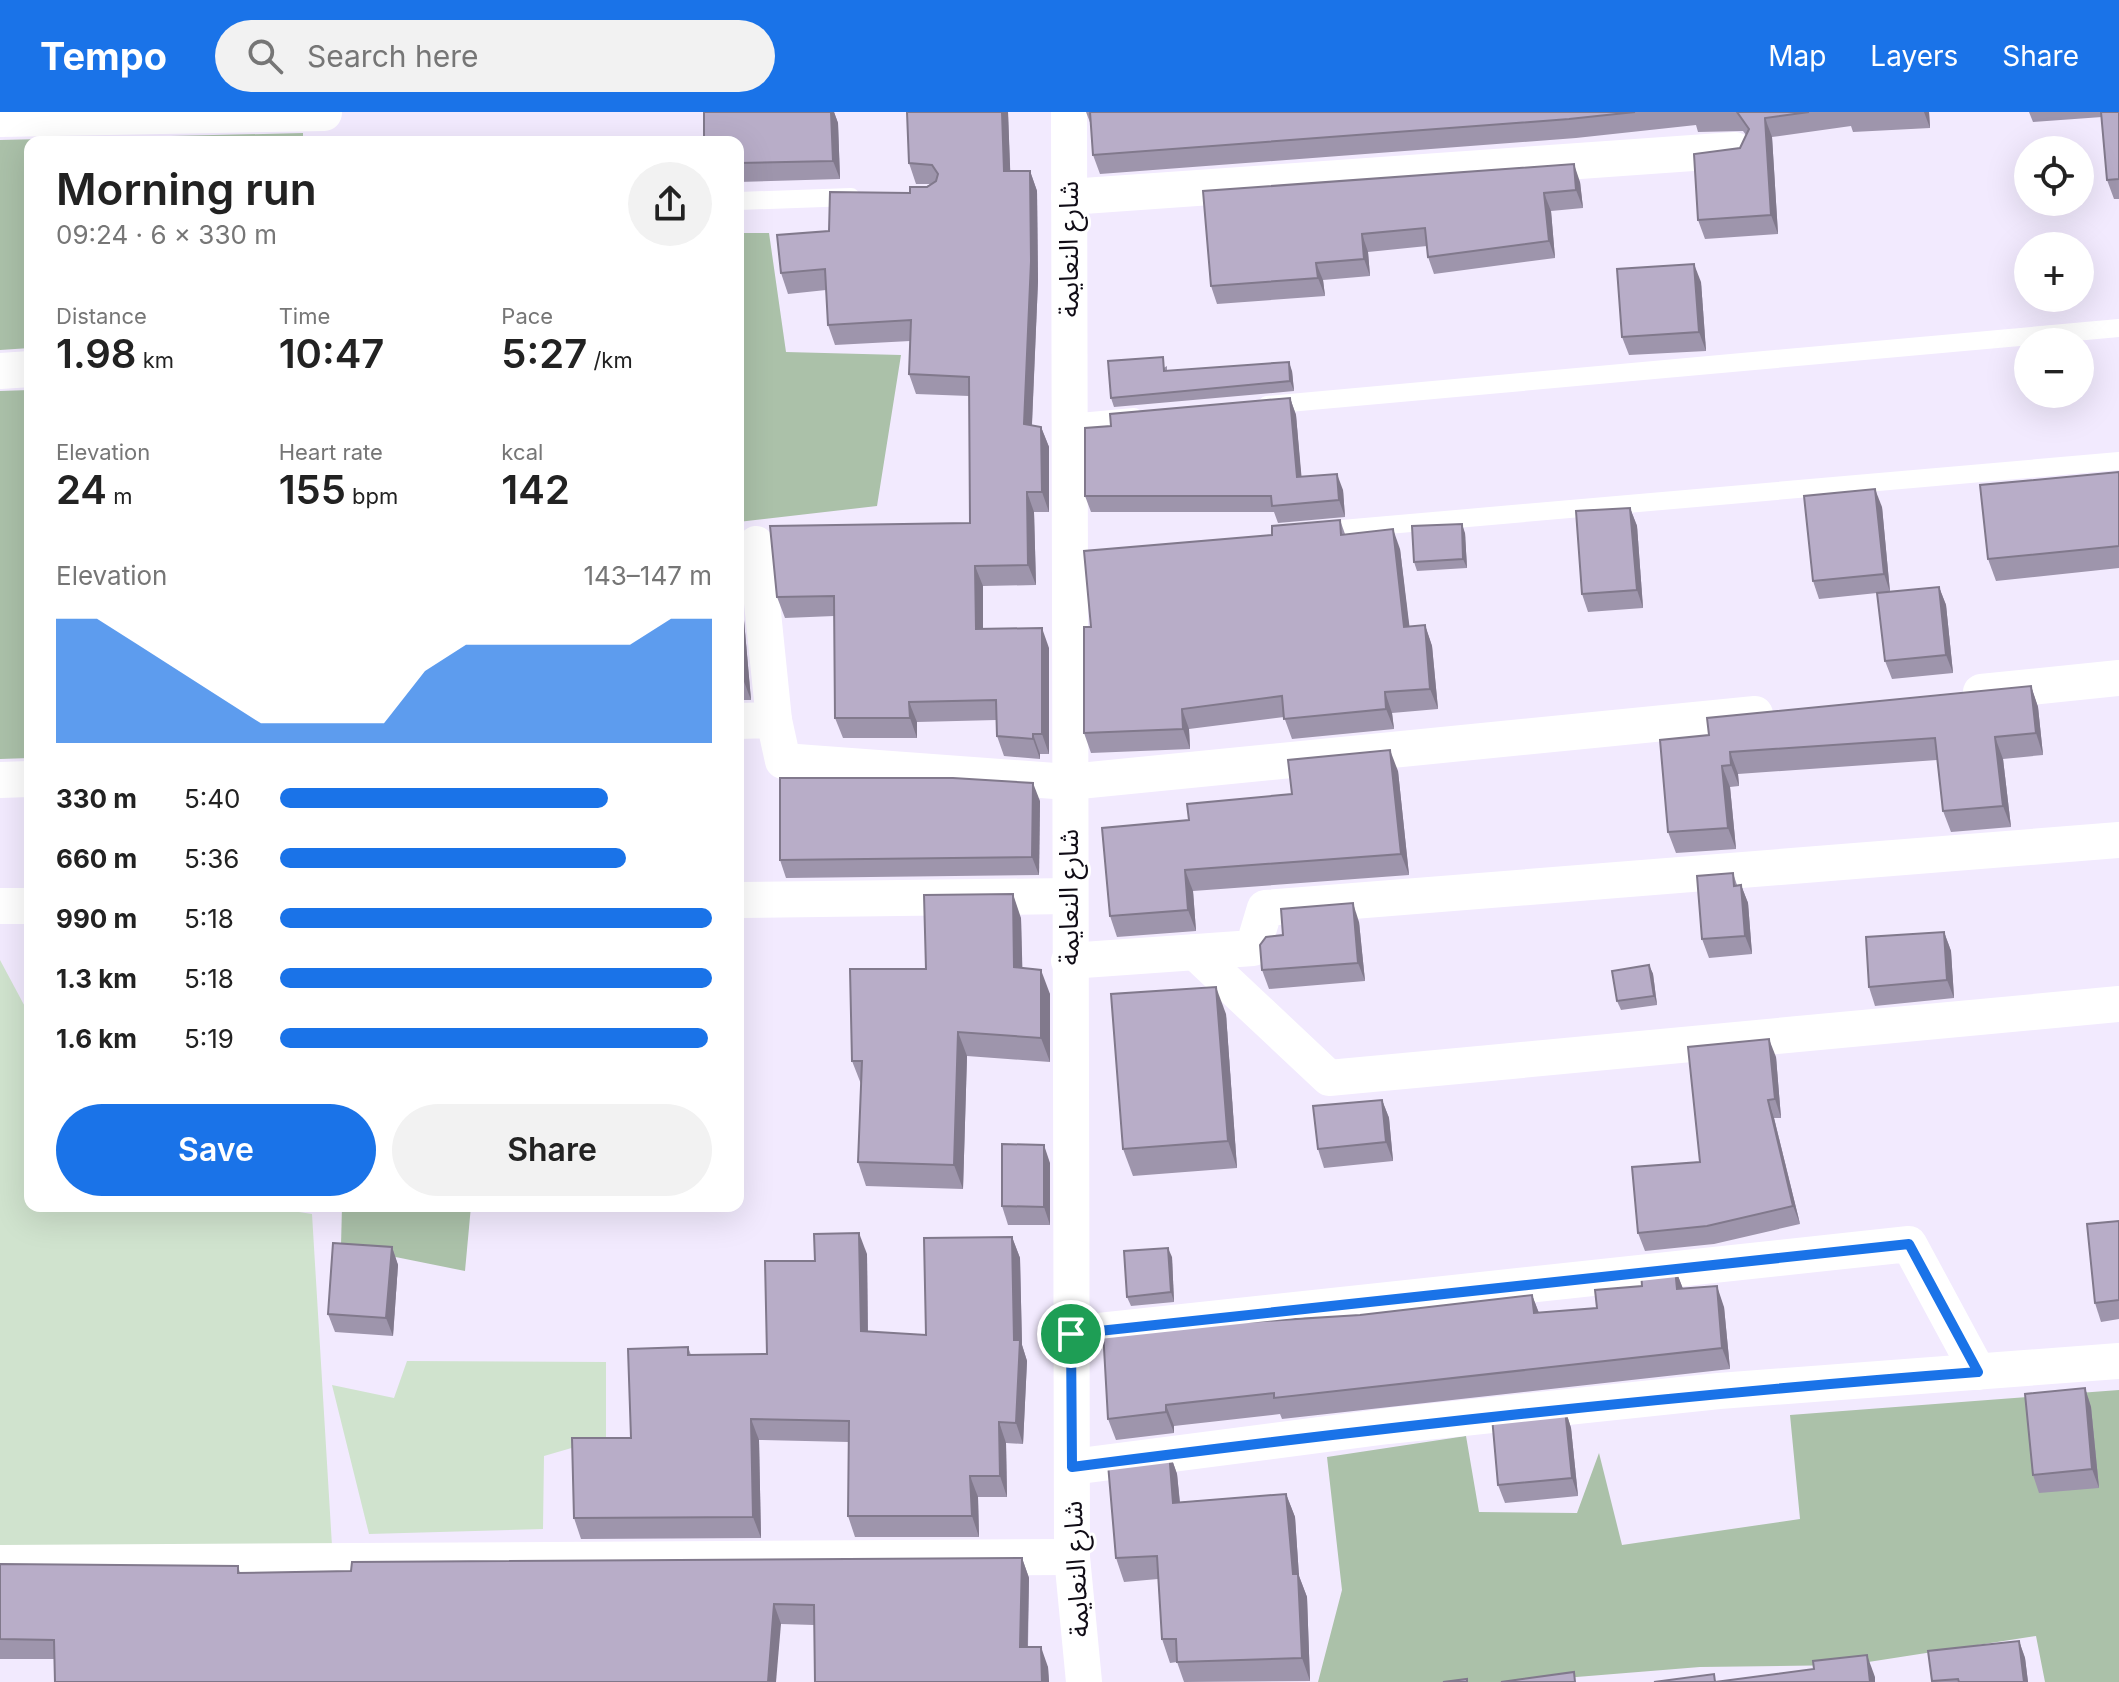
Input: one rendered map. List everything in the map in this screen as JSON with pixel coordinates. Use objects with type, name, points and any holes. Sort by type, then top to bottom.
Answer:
[{"type":"street","name":"شارع النعايمة","points":[[1069,112],[1069,423],[1077,553],[1069,782],[1072,1557],[1084,1682]]},
{"type":"street","points":[[0,119],[324,122]]},
{"type":"street","points":[[1069,197],[1735,150]]},
{"type":"street","points":[[0,371],[24,369]]},
{"type":"street","points":[[756,544],[774,720],[783,761],[1069,782],[1785,711]]},
{"type":"street","points":[[1944,695],[2119,678]]},
{"type":"street","points":[[744,721],[774,720]]},
{"type":"street","points":[[0,780],[24,779]]},
{"type":"street","points":[[1069,961],[1253,948],[1265,908],[2119,840]]},
{"type":"street","points":[[744,900],[1069,896]]},
{"type":"street","points":[[0,906],[24,906]]},
{"type":"street","points":[[1195,952],[1329,1078],[2119,1004]]},
{"type":"street","points":[[1071,1334],[1909,1244],[1978,1372]]},
{"type":"street","points":[[1072,1467],[1388,1426],[1688,1394],[2119,1361]]},
{"type":"street","points":[[0,1563],[1072,1557]]},
{"type":"lane","points":[[744,201],[873,197]]},
{"type":"lane","points":[[1244,407],[2119,328]]},
{"type":"lane","points":[[1069,423],[1148,416]]},
{"type":"lane","points":[[1308,532],[2119,461]]},
{"type":"green space","points":[[303,133],[303,136],[173,136]]},
{"type":"green space","points":[[24,139],[24,348],[0,350],[0,140]]},
{"type":"green space","points":[[744,233],[769,233],[786,352],[901,355],[877,506],[744,521]]},
{"type":"green space","points":[[24,390],[24,758],[0,759],[0,391]]},
{"type":"green space","points":[[0,960],[24,1005],[24,1212],[312,1214],[332,1546],[0,1546]]},
{"type":"green space","points":[[342,1212],[470,1212],[465,1271],[341,1246]]},
{"type":"green space","points":[[407,1361],[606,1362],[606,1438],[544,1456],[543,1529],[369,1534],[332,1385],[394,1398]]},
{"type":"green space","points":[[2119,1390],[2119,1682],[2045,1682],[2036,1636],[1849,1665],[1700,1667],[1515,1682],[1318,1682],[1342,1590],[1327,1457],[1466,1436],[1479,1512],[1577,1513],[1599,1453],[1622,1545],[1800,1519],[1790,1415]]},
{"type":"building","points":[[704,112],[831,112],[833,161],[744,163],[744,136],[704,136]]},
{"type":"building","points":[[907,112],[1002,112],[1004,171],[1030,171],[1031,261],[1024,424],[1041,427],[1042,492],[1027,492],[1028,565],[975,566],[976,629],[1042,628],[1042,734],[1033,734],[1033,739],[997,736],[996,700],[909,702],[910,718],[835,718],[834,596],[777,597],[770,526],[970,523],[969,377],[909,374],[911,320],[828,325],[825,269],[781,273],[777,235],[829,231],[830,192],[910,193],[910,187],[927,187],[936,181],[938,174],[932,165],[909,163]]},
{"type":"building","points":[[1090,112],[1635,112],[1093,155]]},
{"type":"building","points":[[1737,112],[1809,112],[1765,118],[1771,215],[1698,220],[1694,154],[1740,148],[1749,129]]},
{"type":"building","points":[[2101,112],[2119,112],[2119,179],[2107,180]]},
{"type":"building","points":[[1574,164],[1576,190],[1544,193],[1549,241],[1428,257],[1425,228],[1362,234],[1364,259],[1316,263],[1318,278],[1211,286],[1203,191]]},
{"type":"building","points":[[1694,264],[1699,332],[1622,337],[1617,269]]},
{"type":"building","points":[[1163,357],[1164,371],[1289,362],[1290,381],[1111,398],[1108,361]]},
{"type":"building","points":[[1290,398],[1297,477],[1337,474],[1339,500],[1272,506],[1271,496],[1085,496],[1085,428],[1111,426],[1110,414]]},
{"type":"building","points":[[2119,472],[2119,546],[1988,559],[1980,485]]},
{"type":"building","points":[[1875,489],[1884,574],[1813,581],[1804,496]]},
{"type":"building","points":[[1630,508],[1637,590],[1582,594],[1576,511]]},
{"type":"building","points":[[1340,520],[1341,535],[1393,529],[1404,627],[1425,625],[1430,689],[1385,692],[1386,709],[1284,719],[1282,696],[1182,709],[1183,729],[1084,733],[1084,627],[1091,627],[1084,551],[1272,535],[1272,526]]},
{"type":"building","points":[[1462,524],[1463,559],[1414,562],[1412,526]]},
{"type":"building","points":[[1939,587],[1946,655],[1885,661],[1877,593]]},
{"type":"building","points":[[2031,686],[2036,733],[1995,737],[2003,806],[1943,811],[1935,738],[1730,752],[1731,765],[1722,766],[1728,828],[1668,832],[1660,740],[1709,735],[1707,718]]},
{"type":"building","points":[[1390,750],[1401,854],[1185,870],[1188,910],[1110,916],[1102,828],[1189,820],[1187,804],[1292,794],[1288,760]]},
{"type":"building","points":[[780,778],[953,778],[1033,783],[1032,857],[780,860]]},
{"type":"building","points":[[1733,873],[1734,886],[1741,885],[1745,936],[1702,939],[1697,876]]},
{"type":"building","points":[[1013,894],[1014,967],[1041,970],[1041,1038],[958,1032],[954,1165],[858,1162],[862,1061],[852,1061],[850,969],[926,969],[924,895]]},
{"type":"building","points":[[1353,903],[1358,963],[1262,970],[1260,945],[1266,937],[1283,935],[1281,909]]},
{"type":"building","points":[[1944,932],[1947,980],[1869,987],[1866,937]]},
{"type":"building","points":[[1649,965],[1654,996],[1617,1001],[1612,971]]},
{"type":"building","points":[[1216,987],[1228,1141],[1123,1149],[1111,994]]},
{"type":"building","points":[[1769,1039],[1775,1099],[1768,1100],[1793,1206],[1707,1226],[1638,1233],[1632,1167],[1700,1162],[1688,1047]]},
{"type":"building","points":[[1382,1100],[1386,1142],[1318,1149],[1313,1106]]},
{"type":"building","points":[[1002,1144],[1044,1145],[1044,1207],[1002,1206]]},
{"type":"building","points":[[2119,1221],[2119,1300],[2095,1303],[2087,1224]]},
{"type":"building","points":[[859,1233],[861,1331],[926,1335],[924,1238],[1012,1237],[1014,1340],[1020,1340],[1016,1423],[999,1422],[1000,1476],[970,1476],[972,1516],[848,1516],[849,1421],[751,1419],[753,1517],[574,1518],[572,1438],[631,1438],[628,1349],[688,1347],[688,1355],[767,1354],[765,1261],[815,1261],[814,1234]]},
{"type":"building","points":[[333,1243],[392,1247],[386,1318],[328,1314]]},
{"type":"building","points":[[1168,1248],[1171,1292],[1127,1297],[1124,1251]]},
{"type":"building","points":[[1675,1268],[1677,1289],[1717,1286],[1722,1348],[1274,1398],[1274,1393],[1166,1405],[1166,1412],[1108,1419],[1103,1330],[1248,1315],[1248,1322],[1360,1315],[1532,1295],[1534,1313],[1597,1308],[1595,1290],[1642,1286],[1641,1272]]},
{"type":"building","points":[[2085,1388],[2092,1469],[2033,1475],[2025,1394]]},
{"type":"building","points":[[1565,1409],[1572,1478],[1498,1485],[1492,1417]]},
{"type":"building","points":[[1169,1451],[1173,1503],[1286,1494],[1293,1574],[1298,1574],[1302,1658],[1177,1662],[1176,1639],[1162,1639],[1157,1556],[1116,1558],[1108,1464],[1112,1464],[1111,1459]]},
{"type":"building","points":[[1022,1558],[1020,1647],[1041,1647],[1042,1682],[815,1682],[814,1605],[774,1604],[768,1682],[55,1682],[54,1640],[0,1639],[0,1564],[238,1566],[238,1573],[351,1571],[352,1562]]},
{"type":"building","points":[[2019,1641],[2024,1682],[1932,1681],[1928,1651]]},
{"type":"building","points":[[1867,1655],[1870,1682],[1715,1682],[1814,1669],[1813,1661]]},
{"type":"building","points":[[1574,1672],[1575,1682],[1501,1682]]},
{"type":"building","points":[[1714,1674],[1715,1682],[1654,1682]]},
{"type":"route","points":[[1909,1244],[1978,1372],[1719,1391],[1388,1426],[1072,1467],[1071,1334],[1909,1244]]}]
